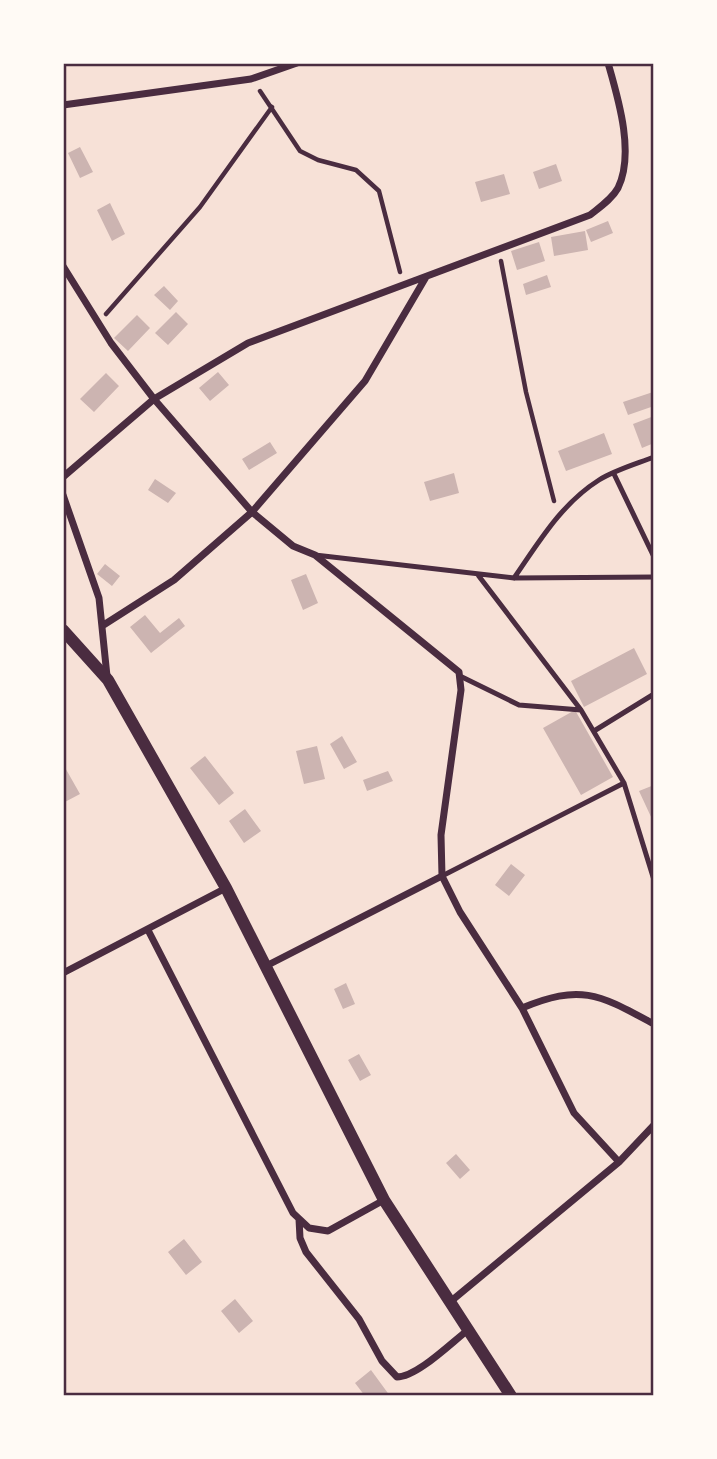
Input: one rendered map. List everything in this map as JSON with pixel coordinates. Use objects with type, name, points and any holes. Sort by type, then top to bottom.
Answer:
[{"type":"street","points":[[63,105],[251,79],[297,63]]},
{"type":"street","points":[[63,477],[154,399],[248,343],[590,215],[606,203],[618,188],[623,170],[624,145],[616,91],[608,63]]},
{"type":"street","points":[[63,266],[98,323],[154,399],[252,512],[293,546],[315,555],[454,666],[462,677],[441,835],[442,876],[460,912],[522,1008],[574,1113],[619,1162]]},
{"type":"street","points":[[102,626],[174,580],[252,512],[365,381],[426,276]]},
{"type":"street","points":[[63,495],[99,598],[108,680]]},
{"type":"street","points":[[63,630],[108,680],[226,888],[384,1200],[510,1396]]},
{"type":"street","points":[[266,966],[442,876]]},
{"type":"street","points":[[63,973],[226,888]]},
{"type":"street","points":[[148,930],[279,1189],[299,1219],[309,1228],[328,1231],[384,1200]]},
{"type":"street","points":[[522,1008],[561,994],[579,993],[601,998],[654,1024]]},
{"type":"street","points":[[450,1302],[619,1162],[654,1125]]},
{"type":"street","points":[[299,1219],[300,1238],[306,1252],[359,1320],[382,1361],[397,1377],[406,1377],[468,1330]]},
{"type":"lane","points":[[514,578],[558,516],[600,479],[654,457]]},
{"type":"lane","points":[[614,474],[654,557]]},
{"type":"lane","points":[[315,555],[514,578],[654,577]]},
{"type":"lane","points":[[478,575],[594,731],[624,783],[654,880]]},
{"type":"lane","points":[[462,677],[519,705],[581,710]]},
{"type":"lane","points":[[594,731],[654,694]]},
{"type":"lane","points":[[442,876],[624,783]]},
{"type":"path","points":[[251,79],[300,151],[318,160],[356,170],[379,191],[403,285]]},
{"type":"path","points":[[98,323],[200,207],[272,107]]},
{"type":"path","points":[[498,249],[526,392],[558,516]]},
{"type":"building","points":[[80,147],[93,172],[80,178],[68,153]]},
{"type":"building","points":[[556,164],[562,181],[539,189],[533,172]]},
{"type":"building","points":[[504,174],[510,194],[481,202],[475,182]]},
{"type":"building","points":[[110,203],[125,234],[112,241],[97,210]]},
{"type":"building","points":[[608,221],[613,233],[591,242],[586,230]]},
{"type":"building","points":[[585,231],[588,250],[554,256],[551,237]]},
{"type":"building","points":[[539,242],[545,261],[517,270],[511,251]]},
{"type":"building","points":[[547,275],[551,287],[526,295],[523,284]]},
{"type":"building","points":[[164,286],[178,301],[170,310],[154,295]]},
{"type":"building","points":[[176,312],[188,324],[168,345],[155,333]]},
{"type":"building","points":[[137,315],[150,328],[128,351],[114,338]]},
{"type":"building","points":[[218,372],[229,385],[210,401],[199,388]]},
{"type":"building","points":[[106,373],[119,386],[94,412],[80,399]]},
{"type":"building","points":[[653,392],[654,406],[628,415],[623,402]]},
{"type":"building","points":[[654,416],[654,443],[642,448],[633,424]]},
{"type":"building","points":[[604,433],[612,454],[566,471],[558,451]]},
{"type":"building","points":[[270,442],[277,453],[249,470],[242,459]]},
{"type":"building","points":[[454,473],[459,493],[430,501],[424,482]]},
{"type":"building","points":[[155,479],[176,493],[168,503],[148,490]]},
{"type":"building","points":[[105,564],[120,576],[112,586],[97,574]]},
{"type":"building","points":[[306,574],[318,603],[303,610],[291,580]]},
{"type":"building","points":[[145,615],[160,633],[179,618],[185,626],[151,653],[130,627]]},
{"type":"building","points":[[634,648],[647,674],[584,707],[571,681]]},
{"type":"building","points":[[575,710],[613,777],[581,795],[543,728]]},
{"type":"building","points":[[342,736],[357,762],[344,769],[330,744]]},
{"type":"building","points":[[317,746],[325,779],[304,784],[296,751]]},
{"type":"building","points":[[205,756],[234,793],[219,805],[190,768]]},
{"type":"building","points":[[63,764],[80,794],[63,803]]},
{"type":"building","points":[[388,771],[393,781],[367,791],[363,780]]},
{"type":"building","points":[[654,785],[654,818],[652,819],[639,791]]},
{"type":"building","points":[[245,809],[261,831],[244,843],[229,821]]},
{"type":"building","points":[[511,864],[525,875],[509,896],[495,885]]},
{"type":"building","points":[[346,983],[355,1004],[343,1009],[334,989]]},
{"type":"building","points":[[359,1054],[371,1075],[360,1081],[348,1060]]},
{"type":"building","points":[[456,1154],[470,1170],[460,1179],[446,1163]]},
{"type":"building","points":[[184,1239],[202,1262],[186,1275],[168,1252]]},
{"type":"building","points":[[235,1299],[253,1321],[239,1333],[221,1311]]},
{"type":"building","points":[[371,1370],[390,1396],[365,1396],[355,1383]]}]
